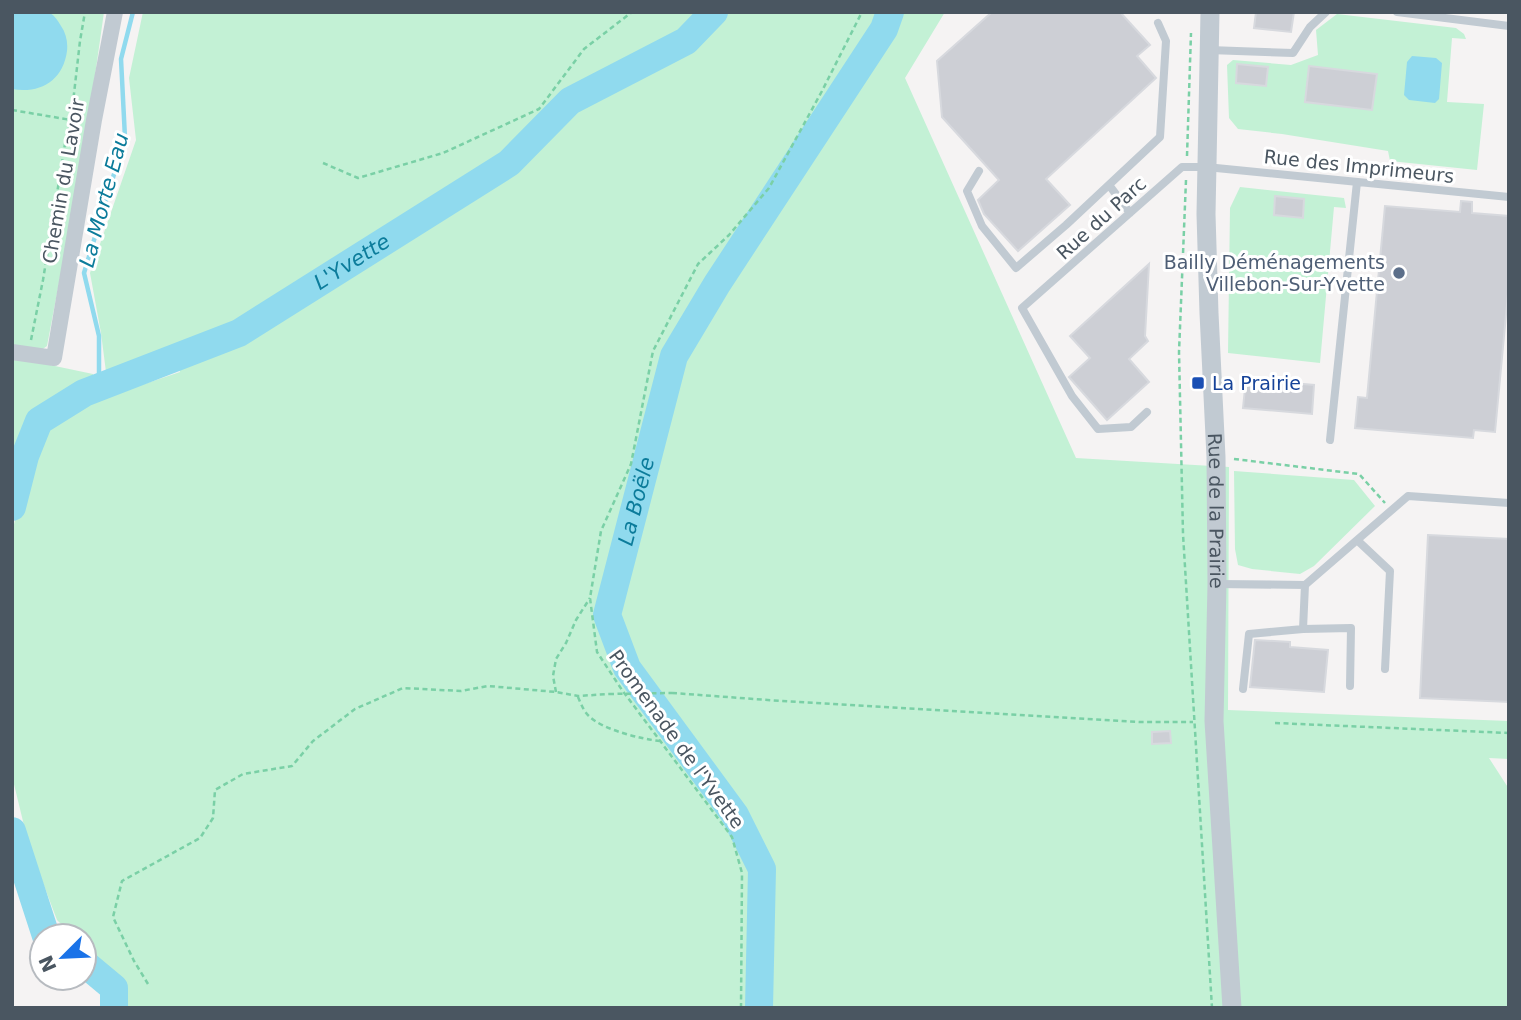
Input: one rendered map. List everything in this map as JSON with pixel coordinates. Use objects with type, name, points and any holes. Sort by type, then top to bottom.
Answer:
[{"type":"street","name":"Chemin du Lavoir","points":[[20,353],[54,358],[115,12]]},
{"type":"street","name":"Rue de la Prairie","points":[[1210,12],[1209,50],[1196,167],[1209,313],[1216,457],[1217,584],[1213,721],[1231,1008]]},
{"type":"lane","points":[[1209,50],[1293,52],[1310,27],[1326,12]]},
{"type":"lane","points":[[1397,12],[1509,26]]},
{"type":"lane","points":[[979,171],[967,191],[982,226],[1016,268],[1160,137],[1166,41],[1158,23]]},
{"type":"lane","name":"Rue du Parc","points":[[1147,412],[1131,427],[1098,429],[1072,396],[1022,309],[1182,167],[1196,167]]},
{"type":"lane","name":"Rue des Imprimeurs","points":[[1196,167],[1509,197]]},
{"type":"lane","points":[[1330,440],[1357,182]]},
{"type":"lane","points":[[1109,185],[1130,213]]},
{"type":"lane","points":[[1217,584],[1305,585],[1408,496],[1509,503]]},
{"type":"lane","points":[[1357,540],[1390,571],[1385,669]]},
{"type":"lane","points":[[1304,629],[1305,585]]},
{"type":"lane","points":[[1243,689],[1249,634],[1304,629],[1350,628],[1350,686]]},
{"type":"path","points":[[20,353],[43,280],[71,120],[85,12]]},
{"type":"path","points":[[323,163],[358,178],[443,153],[540,109],[584,49],[632,12]]},
{"type":"path","name":"Promenade de l'Yvette","points":[[741,1008],[742,873],[733,837],[622,690],[597,652],[590,598],[601,531],[631,464],[653,351],[698,264],[729,235],[769,187],[862,12]]},
{"type":"path","points":[[1191,31],[1196,167],[1179,352],[1183,534],[1212,1008]]},
{"type":"path","points":[[12,110],[71,120]]},
{"type":"path","points":[[1216,457],[1359,474],[1391,510]]},
{"type":"path","points":[[556,692],[553,676],[556,659],[590,598]]},
{"type":"path","points":[[148,984],[113,917],[122,881],[200,838],[213,818],[215,790],[243,774],[292,766],[313,741],[355,709],[403,688],[461,691],[488,686],[578,696],[673,693],[1140,722],[1189,722]]},
{"type":"path","points":[[578,696],[590,718],[642,739],[660,741]]},
{"type":"path","points":[[1275,723],[1509,733]]},
{"type":"green space","points":[[12,12],[104,12],[85,146],[47,346],[37,353],[12,349]]},
{"type":"green space","points":[[143,12],[945,12],[905,78],[1076,458],[1229,467],[1228,710],[1509,721],[1509,759],[1489,758],[1509,789],[1509,1008],[124,1008],[126,989],[98,960],[98,922],[57,920],[29,846],[12,776],[12,533],[29,461],[37,441],[52,424],[88,403],[180,372],[173,350],[106,372],[90,273],[136,140],[129,78]]},
{"type":"green space","points":[[1337,14],[1456,28],[1464,34],[1466,39],[1452,38],[1447,102],[1484,104],[1477,170],[1390,161],[1388,151],[1238,129],[1229,118],[1227,65],[1233,60],[1291,65],[1318,55],[1316,30]],"holes":[[[1238,65],[1268,68],[1266,86],[1236,83]],[[1309,66],[1376,74],[1372,110],[1305,102]]]},
{"type":"green space","points":[[1240,187],[1344,198],[1346,208],[1334,207],[1320,363],[1228,353],[1230,208]]},
{"type":"green space","points":[[12,357],[93,374],[93,382],[32,417],[12,502]]},
{"type":"green space","points":[[1234,471],[1354,480],[1375,506],[1314,566],[1300,574],[1252,569],[1238,565],[1235,549]]},
{"type":"water","points":[[12,12],[50,13],[63,29],[67,41],[65,61],[55,78],[41,87],[12,89]]},
{"type":"water","points":[[1412,56],[1436,58],[1442,63],[1439,99],[1435,103],[1409,100],[1404,95],[1407,62]]},
{"type":"building","points":[[992,12],[1120,12],[1150,45],[1137,56],[1156,78],[1046,179],[1070,205],[1018,251],[984,214],[978,200],[999,180],[942,117],[937,61]]},
{"type":"building","points":[[1256,12],[1294,12],[1291,32],[1254,28]]},
{"type":"building","points":[[1237,64],[1268,67],[1266,86],[1236,83]]},
{"type":"building","points":[[1309,66],[1377,74],[1372,110],[1305,102]]},
{"type":"building","points":[[1275,196],[1304,199],[1303,218],[1274,215]]},
{"type":"building","points":[[1461,201],[1472,202],[1472,213],[1509,216],[1509,283],[1495,432],[1474,430],[1473,438],[1355,428],[1358,397],[1367,398],[1385,206],[1460,212]]},
{"type":"building","points":[[1149,264],[1145,336],[1148,341],[1129,359],[1149,382],[1107,420],[1069,377],[1090,358],[1070,336]]},
{"type":"building","points":[[1246,379],[1314,385],[1312,414],[1243,408]]},
{"type":"building","points":[[1428,535],[1509,539],[1509,702],[1420,698]]},
{"type":"building","points":[[1255,640],[1290,642],[1290,647],[1328,650],[1324,692],[1250,687]]},
{"type":"building","points":[[1170,731],[1171,743],[1152,744],[1152,732]]},
{"type":"waterway","name":"La Morte Eau","points":[[99,387],[99,336],[84,273],[125,138],[121,59],[133,12]]},
{"type":"waterway","name":"L'Yvette","points":[[12,507],[25,456],[39,421],[84,393],[239,333],[509,163],[570,101],[686,41],[714,12]]},
{"type":"waterway","name":"La Boële","points":[[759,1008],[762,869],[735,815],[627,668],[607,615],[674,356],[717,284],[884,29],[890,12]]},
{"type":"waterway","points":[[12,457],[25,456]]},
{"type":"waterway","name":"L'Yvette","points":[[12,831],[41,922]]},
{"type":"waterway","name":"L'Yvette","points":[[98,975],[114,988],[114,1008]]},
{"type":"place","name":"Bailly Déménagements Villebon-Sur-Yvette","points":[[1399,273]]},
{"type":"place","name":"La Prairie","points":[[1198,383]]}]
